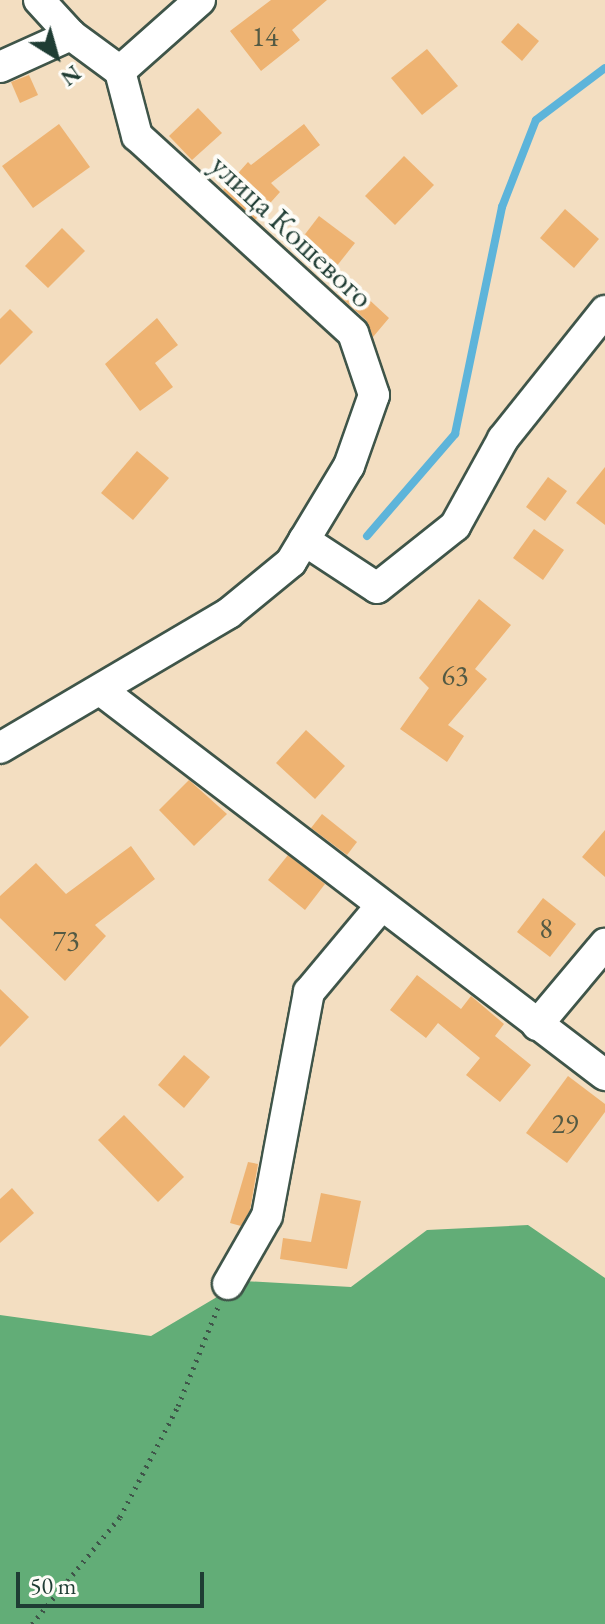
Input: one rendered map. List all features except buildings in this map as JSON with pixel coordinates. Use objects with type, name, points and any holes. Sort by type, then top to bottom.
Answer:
[{"type":"street","points":[[39,0],[71,35],[120,71],[200,0]]},
{"type":"street","points":[[0,67],[71,35]]},
{"type":"street","name":"улица Кошевого","points":[[0,748],[102,691],[229,613],[291,562],[349,466],[374,395],[353,333],[137,136],[120,71]]},
{"type":"street","points":[[304,540],[377,588],[455,526],[503,439],[605,311]]},
{"type":"street","points":[[102,691],[605,1075]]},
{"type":"street","points":[[228,1284],[267,1216],[309,992],[381,906]]},
{"type":"street","points":[[537,1025],[605,944]]},
{"type":"path","points":[[32,1624],[120,1517],[178,1406],[228,1284]]},
{"type":"green space","points":[[528,1225],[605,1278],[605,1624],[0,1624],[0,1315],[151,1336],[244,1281],[351,1287],[427,1230]]},
{"type":"waterway","points":[[367,536],[455,434],[502,207],[536,120],[605,68]]}]
